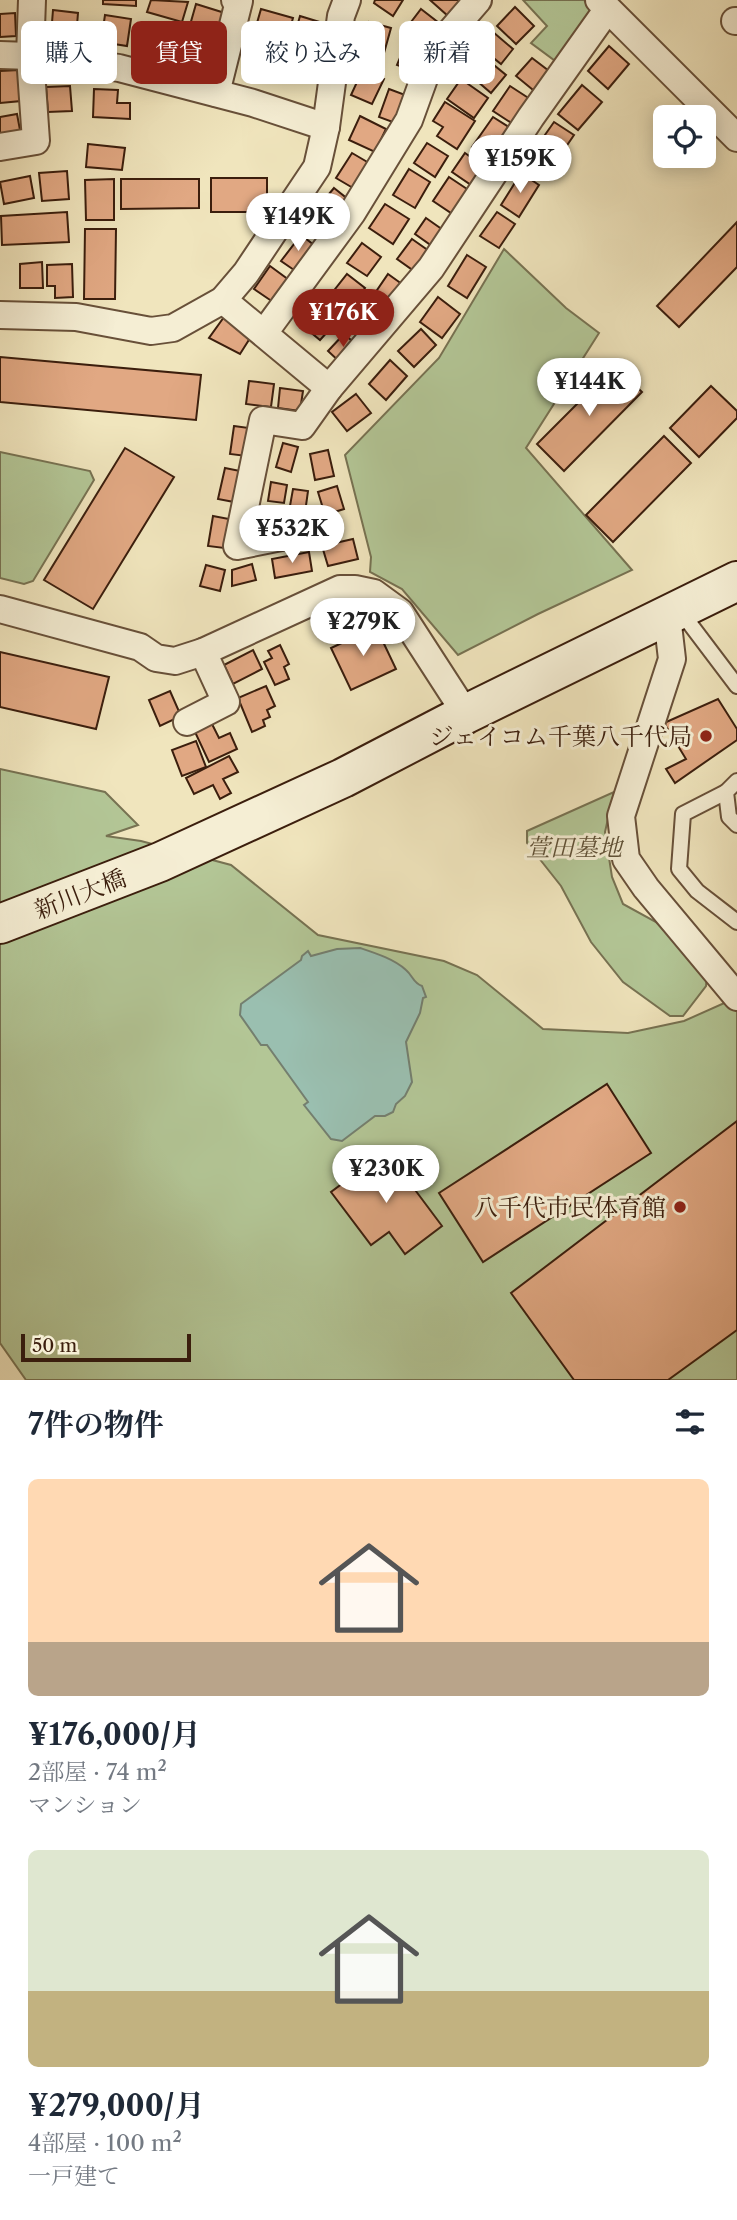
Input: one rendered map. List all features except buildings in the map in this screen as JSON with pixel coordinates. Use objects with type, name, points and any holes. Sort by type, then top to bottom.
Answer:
[{"type":"street","points":[[31,21],[32,0]]},
{"type":"street","points":[[216,93],[239,1],[235,0]]},
{"type":"street","points":[[0,315],[76,317],[151,331],[173,328],[223,300],[246,273],[317,167],[326,127],[341,16],[347,0]]},
{"type":"street","points":[[264,333],[352,213],[409,120],[433,51],[478,0]]},
{"type":"street","points":[[316,530],[237,546],[262,420],[302,426],[329,388],[431,268],[603,5],[737,138]]},
{"type":"street","points":[[0,55],[21,55]]},
{"type":"street","points":[[117,68],[216,93],[326,127]]},
{"type":"street","points":[[0,147],[36,141],[32,84]]},
{"type":"street","points":[[223,300],[329,388]]},
{"type":"street","name":"新川大橋","points":[[0,924],[160,862],[343,778],[466,714],[737,581]]},
{"type":"street","points":[[0,609],[139,647],[156,658],[175,661],[203,652],[340,589],[374,593],[400,612],[466,714]]},
{"type":"street","points":[[673,613],[672,659],[621,816],[626,859],[646,888],[737,997]]},
{"type":"street","points":[[187,722],[226,702],[203,652]]},
{"type":"lane","points":[[673,613],[730,670],[737,686]]},
{"type":"lane","points":[[737,781],[726,792],[683,814],[679,869],[697,891],[737,922]]},
{"type":"lane","points":[[726,792],[729,817],[737,825]]},
{"type":"green space","points":[[523,0],[584,0],[595,15],[558,63],[531,43],[547,26]]},
{"type":"green space","points":[[504,249],[566,308],[599,333],[526,448],[632,570],[458,655],[402,589],[370,572],[371,557],[345,455],[439,358]]},
{"type":"green space","points":[[0,452],[90,471],[94,480],[33,581],[24,584],[0,578]]},
{"type":"green space","points":[[0,769],[105,792],[138,825],[106,836],[141,841],[231,865],[318,935],[444,961],[477,975],[543,1029],[628,1033],[684,1021],[731,1000],[737,1008],[737,1380],[26,1380],[0,1343]]},
{"type":"green space","name":"萱田墓地","points":[[614,792],[605,832],[612,877],[623,904],[656,922],[707,975],[706,986],[683,1016],[670,1016],[623,982],[591,942],[561,886],[527,843],[527,831]]},
{"type":"shaded area","points":[[360,948],[401,966],[422,986],[426,997],[423,998],[420,1013],[406,1042],[412,1082],[405,1096],[396,1104],[393,1112],[385,1116],[375,1116],[342,1141],[331,1139],[304,1105],[308,1102],[267,1045],[261,1045],[240,1015],[241,1004],[301,960],[308,951],[311,956],[337,949]]},
{"type":"place","name":"ジェイコム千葉八千代局","points":[[706,736]]},
{"type":"place","name":"八千代市民体育館","points":[[680,1207]]}]
